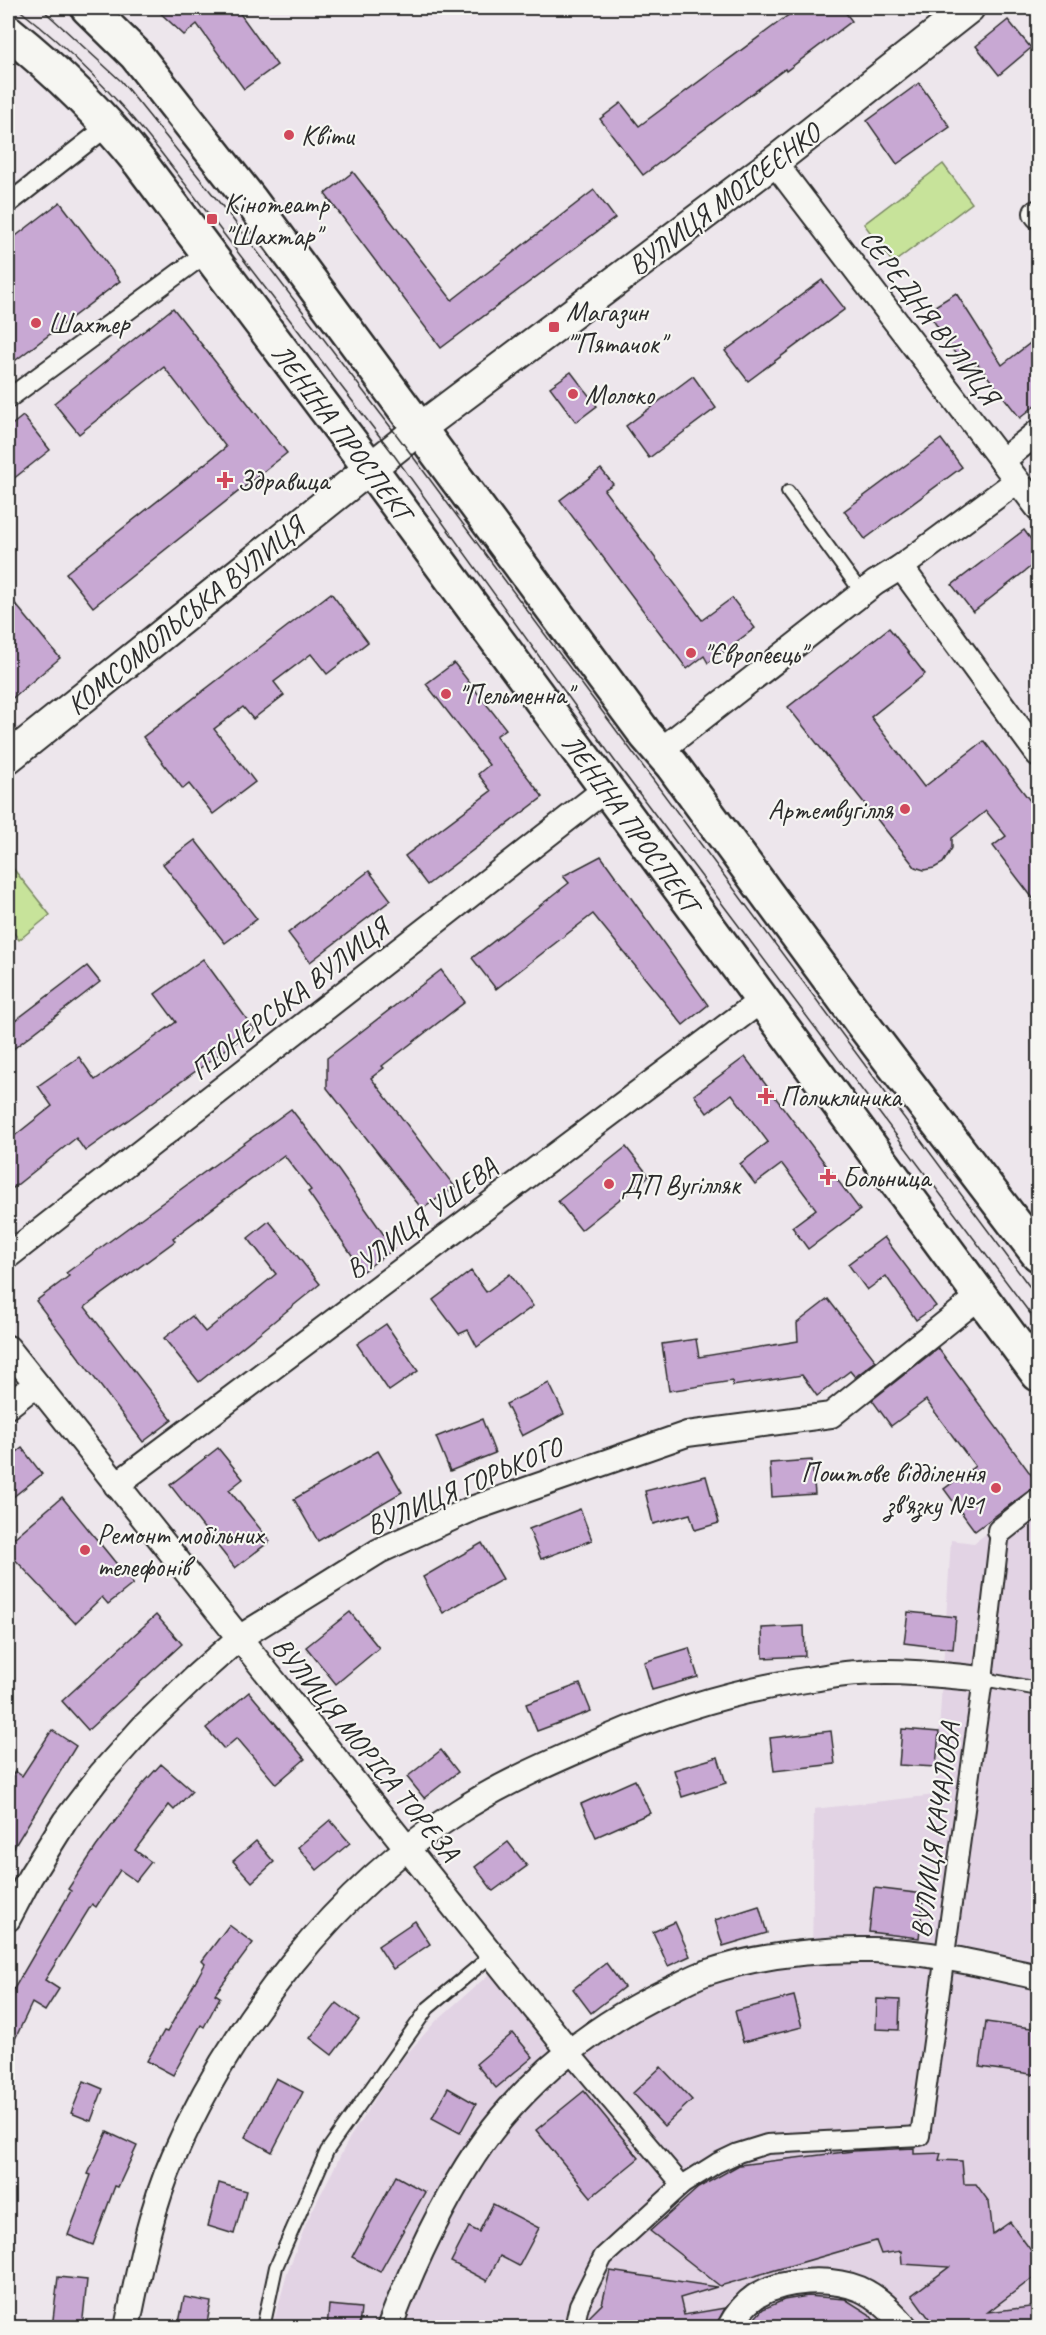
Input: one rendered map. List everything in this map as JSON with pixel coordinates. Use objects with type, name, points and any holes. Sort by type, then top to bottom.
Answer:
[{"type":"main road","points":[[88,8],[136,55],[251,201],[646,735],[661,750],[855,1013],[1038,1254]]},
{"type":"main road","name":"ЛЕНІНА ПРОСПЕКТ","points":[[8,32],[76,92],[109,125],[370,468],[1038,1374]]},
{"type":"street","name":"ВУЛИЦЯ МОІСЕЄНКО","points":[[419,429],[774,162],[969,8]]},
{"type":"street","points":[[8,204],[109,125]]},
{"type":"street","name":"СЕРЕДНЯ ВУЛИЦЯ","points":[[774,162],[1038,508]]},
{"type":"street","points":[[8,399],[206,253]]},
{"type":"street","name":"КОМСОМОЛЬСЬКА ВУЛИЦЯ","points":[[8,758],[419,429]]},
{"type":"street","points":[[1002,461],[1038,432]]},
{"type":"street","points":[[661,750],[862,593],[1017,481]]},
{"type":"street","points":[[901,567],[1038,754]]},
{"type":"street","name":"ПІОНЕРСЬКА ВУЛИЦЯ","points":[[8,1256],[607,788]]},
{"type":"street","name":"ВУЛИЦЯ УШЕВА","points":[[116,1485],[763,999]]},
{"type":"street","name":"ВУЛИЦЯ ГОРЬКОГО","points":[[8,1919],[30,1877],[65,1821],[101,1774],[144,1726],[239,1638],[379,1551],[474,1508],[687,1434],[831,1415],[980,1296]]},
{"type":"street","name":"ВУЛИЦЯ МОРІСА ТОРЕЗА","points":[[8,1348],[568,2050],[682,2185]]},
{"type":"street","points":[[8,1406],[36,1384]]},
{"type":"street","points":[[1000,1531],[1038,1501]]},
{"type":"street","name":"ВУЛИЦЯ КАЧАЛОВА","points":[[682,2185],[717,2163],[738,2153],[767,2144],[920,2136],[983,1679],[1000,1531]]},
{"type":"street","points":[[127,2328],[145,2242],[173,2157],[220,2065],[298,1956],[335,1914],[407,1848],[458,1812],[511,1783],[582,1749],[679,1710],[752,1690],[857,1672],[915,1672],[983,1679]]},
{"type":"street","points":[[388,2328],[412,2270],[475,2154],[510,2108],[568,2050],[643,2002],[707,1972],[774,1957],[827,1952],[874,1950],[945,1957],[1038,1977]]},
{"type":"street","points":[[574,2328],[579,2305],[603,2258],[682,2185]]},
{"type":"street","points":[[729,2328],[738,2313],[757,2296],[795,2282],[828,2281],[861,2290],[892,2311],[906,2328]]},
{"type":"lane","points":[[788,492],[862,593]]},
{"type":"lane","points":[[983,1679],[1038,1689]]},
{"type":"lane","points":[[262,2328],[276,2267],[327,2151],[428,2007],[492,1955]]},
{"type":"shaded area","points":[[1038,1494],[1038,2327],[272,2328],[287,2274],[307,2221],[350,2137],[398,2064],[436,2021],[495,1969],[568,2062],[631,2018],[694,1988],[751,1971],[812,1961],[814,1809],[935,1795],[951,1540],[974,1543]]},
{"type":"green space","points":[[943,164],[972,203],[893,263],[864,224]]},
{"type":"green space","points":[[8,862],[50,915],[19,940],[8,925]]},
{"type":"building","points":[[155,8],[236,8],[277,65],[244,89],[197,24],[184,35]]},
{"type":"building","points":[[798,8],[842,8],[852,21],[643,175],[600,119],[621,103],[639,126]]},
{"type":"building","points":[[1008,20],[1031,48],[999,75],[976,46]]},
{"type":"building","points":[[919,83],[950,127],[897,164],[867,121]]},
{"type":"building","points":[[353,172],[452,300],[594,190],[615,218],[441,348],[325,194]]},
{"type":"building","name":"Шахтер","points":[[60,202],[120,281],[8,366],[8,242]]},
{"type":"building","points":[[822,280],[845,309],[748,381],[725,351]]},
{"type":"building","points":[[956,293],[1002,365],[1038,337],[1038,403],[1020,418],[977,363],[966,370],[927,311]]},
{"type":"building","points":[[173,308],[287,453],[93,607],[66,573],[226,447],[164,367],[79,434],[54,403]]},
{"type":"building","points":[[571,372],[597,406],[576,422],[550,387]]},
{"type":"building","points":[[693,376],[716,408],[649,458],[626,426]]},
{"type":"building","points":[[23,416],[50,450],[8,483],[8,428]]},
{"type":"building","points":[[941,439],[962,467],[865,539],[844,511]]},
{"type":"building","points":[[601,469],[613,484],[604,490],[702,620],[732,598],[755,628],[708,663],[704,656],[687,669],[560,500]]},
{"type":"building","points":[[1024,530],[1038,549],[1038,561],[973,612],[952,585]]},
{"type":"building","points":[[331,593],[368,642],[327,674],[311,654],[274,682],[284,695],[253,719],[243,707],[214,729],[255,782],[213,814],[189,784],[183,789],[143,737]]},
{"type":"building","points":[[8,595],[60,658],[8,702]]},
{"type":"building","points":[[889,628],[925,674],[871,717],[924,787],[984,741],[1038,811],[1038,905],[993,846],[1006,836],[986,811],[952,838],[952,848],[943,863],[924,870],[915,867],[788,707]]},
{"type":"building","points":[[454,663],[506,729],[496,736],[543,797],[427,885],[405,856],[491,791],[478,774],[489,765],[426,684]]},
{"type":"building","points":[[195,840],[257,919],[225,943],[163,864]]},
{"type":"building","points":[[601,856],[708,1005],[683,1025],[593,914],[496,989],[472,958],[569,883],[563,876]]},
{"type":"building","points":[[369,871],[391,900],[310,962],[288,933]]},
{"type":"building","points":[[203,959],[254,1029],[85,1151],[76,1138],[8,1192],[8,1141],[52,1106],[38,1086],[79,1057],[95,1080],[176,1022],[155,994]]},
{"type":"building","points":[[87,966],[100,982],[8,1053],[8,1026]]},
{"type":"building","points":[[441,970],[465,1002],[382,1066],[384,1068],[371,1078],[455,1187],[422,1209],[327,1088],[327,1058]]},
{"type":"building","points":[[745,1057],[860,1210],[808,1249],[792,1227],[816,1209],[782,1164],[755,1184],[740,1164],[768,1142],[732,1094],[707,1113],[694,1095]]},
{"type":"building","points":[[291,1109],[339,1171],[394,1249],[363,1271],[308,1192],[311,1190],[284,1155],[173,1238],[175,1241],[85,1307],[172,1420],[143,1442],[36,1301],[69,1276],[66,1273]]},
{"type":"building","points":[[626,1147],[649,1176],[581,1230],[558,1201]]},
{"type":"building","points":[[269,1221],[320,1284],[199,1382],[164,1338],[192,1316],[205,1332],[276,1274],[248,1238]]},
{"type":"building","points":[[884,1237],[936,1306],[916,1320],[886,1276],[867,1290],[848,1264]]},
{"type":"building","points":[[471,1271],[486,1292],[510,1274],[533,1306],[477,1347],[468,1330],[459,1334],[433,1300]]},
{"type":"building","points":[[828,1299],[876,1361],[855,1377],[850,1371],[817,1396],[802,1375],[733,1386],[732,1381],[669,1391],[662,1344],[696,1339],[699,1357],[798,1341],[797,1323]]},
{"type":"building","points":[[386,1324],[418,1371],[389,1391],[357,1344]]},
{"type":"building","points":[[938,1348],[1038,1484],[975,1531],[944,1489],[975,1466],[926,1400],[891,1426],[872,1400]]},
{"type":"building","points":[[549,1383],[564,1414],[522,1436],[506,1404]]},
{"type":"building","points":[[482,1419],[495,1453],[450,1471],[436,1437]]},
{"type":"building","points":[[22,1448],[42,1474],[8,1501],[8,1459]]},
{"type":"building","points":[[218,1448],[243,1479],[229,1490],[270,1541],[235,1568],[170,1485]]},
{"type":"building","points":[[378,1451],[402,1492],[318,1541],[294,1499]]},
{"type":"building","points":[[812,1460],[815,1494],[772,1497],[770,1463]]},
{"type":"building","points":[[706,1476],[719,1523],[695,1530],[690,1514],[653,1524],[645,1491]]},
{"type":"building","points":[[62,1497],[133,1584],[108,1604],[102,1597],[75,1623],[8,1552],[8,1543]]},
{"type":"building","points":[[580,1509],[592,1540],[541,1559],[529,1529]]},
{"type":"building","points":[[482,1543],[503,1579],[443,1613],[423,1577]]},
{"type":"building","points":[[350,1612],[379,1648],[336,1684],[306,1647]]},
{"type":"building","points":[[908,1612],[956,1617],[953,1649],[904,1643]]},
{"type":"building","points":[[156,1615],[182,1644],[88,1730],[62,1701]]},
{"type":"building","points":[[804,1626],[805,1656],[763,1658],[762,1628]]},
{"type":"building","points":[[689,1648],[698,1677],[652,1690],[644,1662]]},
{"type":"building","points":[[580,1684],[591,1711],[537,1731],[526,1704]]},
{"type":"building","points":[[249,1692],[305,1759],[276,1784],[237,1738],[224,1749],[206,1728]]},
{"type":"building","points":[[902,1729],[939,1732],[936,1767],[899,1765]]},
{"type":"building","points":[[52,1730],[76,1746],[8,1857],[8,1784],[15,1771],[22,1776]]},
{"type":"building","points":[[831,1731],[835,1764],[774,1771],[770,1738]]},
{"type":"building","points":[[441,1750],[458,1772],[424,1798],[407,1777]]},
{"type":"building","points":[[718,1757],[726,1783],[682,1797],[674,1770]]},
{"type":"building","points":[[161,1764],[192,1791],[174,1810],[169,1805],[135,1850],[151,1862],[136,1881],[120,1870],[96,1907],[92,1904],[45,1980],[59,1989],[45,2011],[32,2003],[8,2054],[8,1999],[71,1891],[68,1889],[141,1786]]},
{"type":"building","points":[[635,1780],[650,1813],[596,1837],[581,1804]]},
{"type":"building","points":[[330,1820],[350,1843],[317,1870],[298,1847]]},
{"type":"building","points":[[256,1841],[274,1862],[252,1882],[233,1861]]},
{"type":"building","points":[[508,1842],[527,1866],[493,1891],[475,1867]]},
{"type":"building","points":[[874,1888],[924,1894],[919,1938],[869,1932]]},
{"type":"building","points":[[759,1906],[767,1933],[723,1946],[715,1920]]},
{"type":"building","points":[[415,1921],[430,1944],[393,1969],[378,1946]]},
{"type":"building","points":[[675,1922],[690,1956],[668,1966],[653,1932]]},
{"type":"building","points":[[229,1925],[253,1943],[215,1994],[220,1997],[204,2027],[201,2025],[173,2075],[147,2061],[164,2031],[167,2032],[205,1964],[202,1961]]},
{"type":"building","points":[[606,1963],[624,1987],[591,2013],[573,1989]]},
{"type":"building","points":[[794,1996],[802,2027],[743,2042],[735,2011]]},
{"type":"building","points":[[877,1999],[900,2000],[899,2030],[876,2029]]},
{"type":"building","points":[[337,2003],[359,2020],[332,2055],[310,2038]]},
{"type":"building","points":[[986,2022],[1038,2029],[1038,2075],[980,2067]]},
{"type":"building","points":[[513,2033],[533,2057],[496,2088],[476,2064]]},
{"type":"building","points":[[661,2067],[692,2100],[664,2126],[633,2093]]},
{"type":"building","points":[[276,2078],[303,2092],[272,2152],[245,2137]]},
{"type":"building","points":[[84,2081],[103,2089],[91,2121],[71,2113]]},
{"type":"building","points":[[448,2088],[476,2104],[460,2133],[432,2118]]},
{"type":"building","points":[[584,2091],[639,2158],[591,2197],[536,2130]]},
{"type":"building","points":[[107,2132],[137,2146],[118,2187],[115,2186],[93,2245],[68,2235],[91,2175],[88,2174]]},
{"type":"building","points":[[914,2148],[914,2154],[941,2153],[939,2160],[962,2161],[964,2184],[976,2184],[989,2202],[993,2234],[1010,2222],[1038,2260],[1038,2274],[988,2312],[1038,2306],[1038,2328],[936,2328],[912,2295],[949,2267],[902,2264],[901,2251],[881,2254],[876,2241],[720,2286],[650,2231],[698,2188],[739,2165],[853,2151]]},
{"type":"building","points":[[396,2176],[425,2192],[380,2272],[352,2257]]},
{"type":"building","points":[[219,2183],[246,2191],[234,2234],[208,2226]]},
{"type":"building","points":[[493,2204],[539,2228],[519,2266],[500,2256],[487,2281],[451,2262],[469,2227],[479,2232]]},
{"type":"building","points":[[610,2271],[717,2287],[680,2298],[684,2315],[725,2308],[715,2328],[586,2328],[588,2318],[602,2304]]},
{"type":"building","points":[[58,2277],[87,2280],[82,2328],[52,2328]]},
{"type":"building","points":[[808,2296],[845,2299],[869,2314],[880,2328],[746,2328],[763,2309],[784,2300]]},
{"type":"building","points":[[184,2297],[211,2302],[206,2328],[178,2328]]},
{"type":"building","points":[[329,2305],[361,2308],[359,2328],[327,2328]]},
{"type":"tram line","points":[[17,8],[92,74],[159,150],[391,451],[614,760],[1038,1324]]},
{"type":"tram line","points":[[41,8],[121,81],[231,217],[402,442],[1038,1298]]},
{"type":"place","name":"Квіти","points":[[289,135]]},
{"type":"place","name":"Кінотеатр \"Шахтар\"","points":[[212,219]]},
{"type":"place","name":"Шахтер","points":[[36,323]]},
{"type":"place","name":"Магазин \"'Пятачок\"","points":[[554,327]]},
{"type":"place","name":"Молоко","points":[[573,394]]},
{"type":"place","name":"Здравица","points":[[225,480]]},
{"type":"place","name":"\"Європеєць\"","points":[[691,653]]},
{"type":"place","name":"\"Пельменна\"","points":[[446,694]]},
{"type":"place","name":"Артемвугілля","points":[[905,809]]},
{"type":"place","name":"Поликлиника","points":[[766,1096]]},
{"type":"place","name":"Больница","points":[[828,1177]]},
{"type":"place","name":"ДП Вугілляк","points":[[609,1184]]},
{"type":"place","name":"Поштове відділення зв'язку №1","points":[[996,1488]]},
{"type":"place","name":"Ремонт мобільних телефонів","points":[[85,1550]]}]
